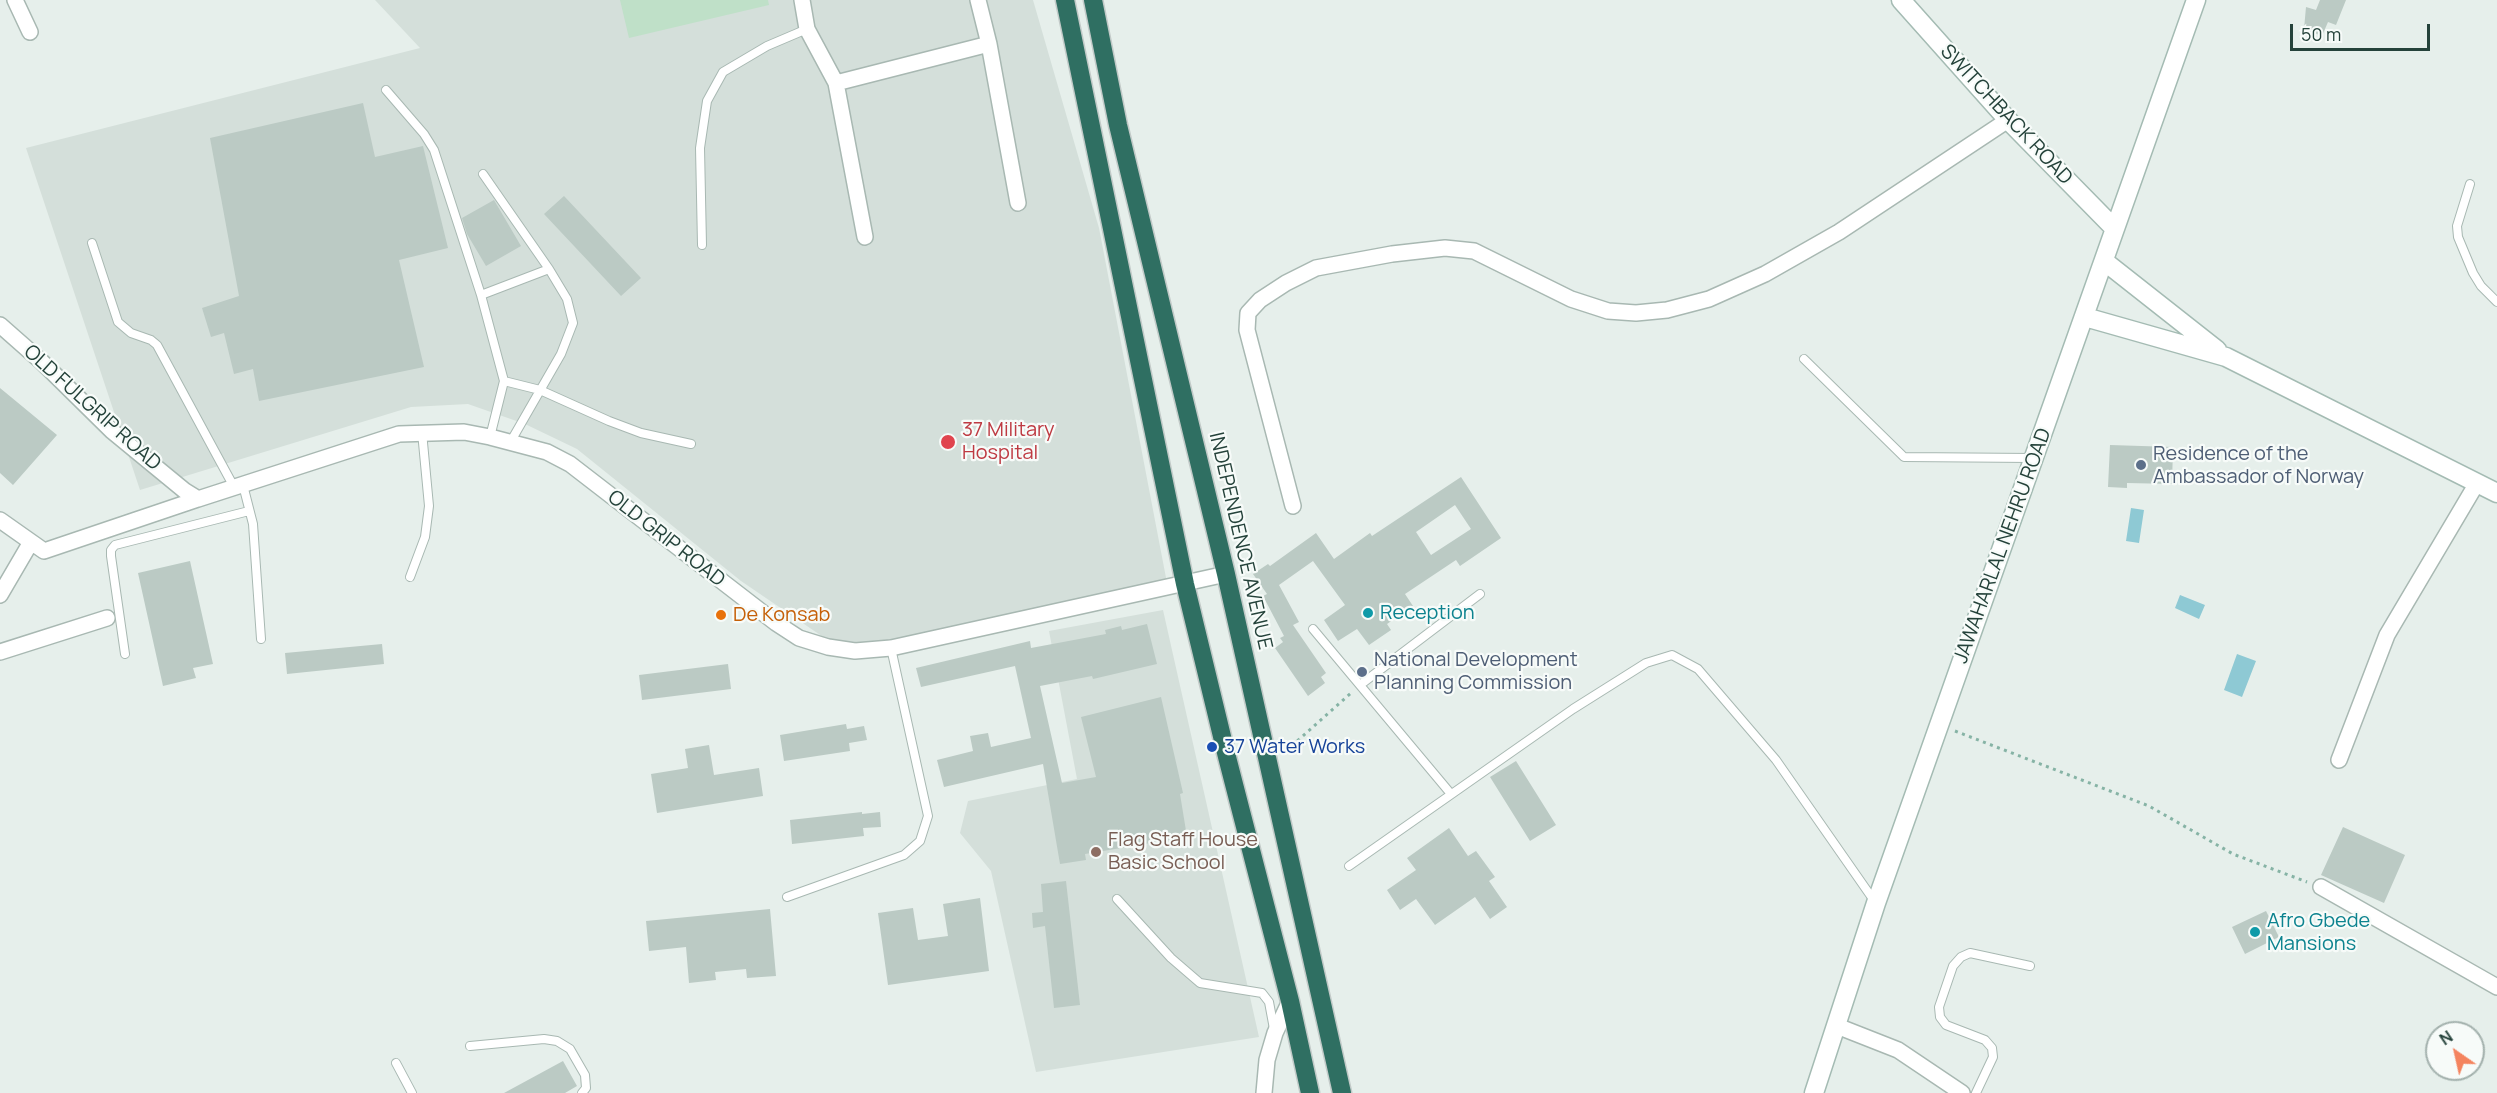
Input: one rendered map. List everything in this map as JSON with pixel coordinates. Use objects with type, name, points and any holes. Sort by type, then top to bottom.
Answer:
[{"type":"highway","points":[[1065,0],[1185,584],[1290,1001],[1310,1093]]},
{"type":"highway","name":"INDEPENDENCE AVENUE","points":[[1093,0],[1118,125],[1226,574],[1342,1093]]},
{"type":"street","points":[[15,0],[30,33]]},
{"type":"street","points":[[802,0],[807,29],[836,83],[865,237]]},
{"type":"street","points":[[978,0],[1018,203]]},
{"type":"street","name":"SWITCHBACK ROAD","points":[[1901,0],[2008,120],[2114,228]]},
{"type":"street","name":"JAWAHARLAL NEHRU ROAD","points":[[1814,1093],[1876,903],[2085,317],[2114,228],[2164,96],[2196,0]]},
{"type":"street","points":[[836,83],[988,44]]},
{"type":"street","points":[[1293,506],[1247,330],[1248,313],[1260,300],[1286,283],[1316,268],[1392,254],[1445,248],[1474,250],[1571,299],[1608,311],[1636,313],[1667,310],[1709,299],[1765,274],[1839,232],[2008,120]]},
{"type":"street","points":[[2104,261],[2226,357]]},
{"type":"street","points":[[2085,317],[2226,357],[2497,493]]},
{"type":"street","name":"OLD FULGRIP ROAD","points":[[0,325],[42,362],[112,431],[191,495]]},
{"type":"street","name":"OLD GRIP ROAD","points":[[31,542],[44,551],[191,495],[239,486],[399,434],[464,432],[511,441],[547,452],[570,465],[776,623],[799,638],[828,647],[855,651],[891,648],[1226,574]]},
{"type":"street","points":[[2339,760],[2387,635],[2476,483]]},
{"type":"street","points":[[0,520],[31,542],[0,595]]},
{"type":"street","points":[[0,652],[107,618]]},
{"type":"street","points":[[2321,887],[2497,987]]},
{"type":"street","points":[[1264,1093],[1267,1060],[1275,1033],[1290,1001]]},
{"type":"street","points":[[1837,1026],[1898,1050],[1962,1093]]},
{"type":"lane","points":[[702,245],[700,148],[707,101],[723,72],[767,46],[807,29]]},
{"type":"lane","points":[[386,90],[424,134],[434,150],[481,295],[504,381],[490,436]]},
{"type":"lane","points":[[483,174],[549,269],[567,299],[573,323],[561,354],[511,441]]},
{"type":"lane","points":[[2470,184],[2457,226],[2458,237],[2473,273],[2481,286],[2497,302]]},
{"type":"lane","points":[[92,243],[118,322],[131,333],[158,345],[239,486],[253,524],[261,639]]},
{"type":"lane","points":[[481,295],[549,269]]},
{"type":"lane","points":[[1804,359],[1904,457],[2034,458]]},
{"type":"lane","points":[[504,381],[540,390],[641,433],[691,444]]},
{"type":"lane","points":[[410,577],[425,537],[429,506],[422,432]]},
{"type":"lane","points":[[125,654],[111,556],[111,550],[115,545],[249,511]]},
{"type":"lane","points":[[1360,685],[1480,594]]},
{"type":"lane","points":[[1313,629],[1451,794]]},
{"type":"lane","points":[[788,897],[904,855],[920,841],[928,816],[891,648]]},
{"type":"lane","points":[[1349,866],[1574,709],[1646,663],[1672,655],[1698,669],[1761,742],[1876,903]]},
{"type":"lane","points":[[1117,899],[1171,958],[1200,983],[1262,993],[1269,1002],[1275,1033]]},
{"type":"lane","points":[[1976,1093],[1993,1057],[1992,1048],[1985,1040],[1946,1025],[1940,1017],[1939,1007],[1953,966],[1961,957],[1970,953],[2030,966]]},
{"type":"lane","points":[[470,1046],[544,1039],[557,1041],[570,1049],[585,1075],[586,1088],[582,1093]]},
{"type":"lane","points":[[396,1063],[412,1093]]},
{"type":"path","points":[[1281,744],[1296,742],[1360,685]]},
{"type":"path","points":[[1940,725],[2149,806],[2233,854],[2321,887]]},
{"type":"shaded area","points":[[375,0],[1033,0],[1099,228],[1167,583],[887,643],[829,641],[741,581],[577,449],[525,424],[468,404],[411,407],[140,490],[26,148],[420,48]]},
{"type":"shaded area","name":"Flag Staff House Basic School","points":[[1163,610],[1259,1037],[1036,1072],[991,871],[960,833],[968,801],[1077,779],[1049,631]]},
{"type":"green space","points":[[620,0],[768,0],[769,5],[629,38]]},
{"type":"water","points":[[2131,508],[2144,510],[2139,543],[2126,541]]},
{"type":"water","points":[[2180,595],[2205,605],[2199,619],[2175,608]]},
{"type":"water","points":[[2237,654],[2256,661],[2242,697],[2224,690]]},
{"type":"building","points":[[2320,0],[2346,0],[2336,25],[2328,22],[2322,36],[2304,29],[2306,7],[2316,10]]},
{"type":"building","points":[[363,103],[375,157],[423,146],[448,248],[399,260],[424,367],[259,401],[253,369],[234,374],[224,333],[211,337],[202,308],[239,296],[210,138]]},
{"type":"building","points":[[564,196],[641,278],[621,296],[544,214]]},
{"type":"building","points":[[494,200],[521,246],[486,266],[467,234],[462,218]]},
{"type":"building","points":[[0,388],[57,435],[13,485],[0,473]]},
{"type":"building","name":"Residence of the Ambassador of Norway","points":[[2110,445],[2173,447],[2172,484],[2127,483],[2127,488],[2108,487]]},
{"type":"building","points":[[1461,477],[1501,538],[1460,566],[1456,560],[1405,594],[1413,606],[1387,624],[1391,630],[1369,645],[1357,629],[1338,641],[1324,620],[1345,605],[1313,561],[1279,585],[1299,622],[1293,625],[1326,673],[1321,677],[1325,683],[1308,696],[1275,648],[1283,642],[1280,638],[1284,636],[1263,596],[1267,594],[1253,574],[1268,564],[1270,566],[1316,533],[1334,559],[1370,533],[1372,536]],"holes":[[[1455,505],[1471,529],[1431,555],[1416,532]]]},
{"type":"building","points":[[190,561],[213,664],[193,668],[196,678],[163,686],[138,573]]},
{"type":"building","points":[[1147,624],[1157,664],[1093,679],[1092,676],[1040,686],[1062,783],[1096,777],[1081,717],[1161,697],[1183,793],[1180,794],[1187,837],[1085,854],[1086,860],[1060,864],[1043,764],[944,787],[937,760],[973,751],[970,736],[988,733],[991,747],[1031,738],[1015,666],[921,687],[916,668],[1030,641],[1031,648],[1106,634],[1105,630],[1121,626],[1122,630]]},
{"type":"building","points":[[382,644],[384,664],[287,674],[285,653]]},
{"type":"building","points":[[728,664],[731,689],[642,700],[639,675]]},
{"type":"building","points":[[846,724],[847,729],[864,726],[867,740],[849,743],[850,751],[784,761],[780,735]]},
{"type":"building","points":[[709,745],[714,775],[759,768],[763,796],[657,813],[651,774],[688,768],[685,749]]},
{"type":"building","points":[[1516,761],[1556,825],[1530,841],[1490,777]]},
{"type":"building","points":[[862,812],[862,814],[880,812],[881,827],[863,828],[864,836],[792,844],[790,820]]},
{"type":"building","points":[[2343,827],[2405,855],[2384,903],[2321,875]]},
{"type":"building","points":[[1449,828],[1468,856],[1476,851],[1495,877],[1489,881],[1507,907],[1490,919],[1475,897],[1435,925],[1416,899],[1400,910],[1387,890],[1416,870],[1407,858]]},
{"type":"building","points":[[1066,881],[1080,1005],[1054,1008],[1045,926],[1033,928],[1032,913],[1043,912],[1041,884]]},
{"type":"building","points":[[980,898],[989,971],[888,985],[878,913],[913,908],[918,940],[948,936],[943,904]]},
{"type":"building","points":[[770,909],[776,976],[747,978],[746,969],[715,972],[716,980],[689,983],[686,947],[649,951],[646,921]]},
{"type":"building","name":"Afro Gbede Mansions","points":[[2266,911],[2279,937],[2245,954],[2232,927]]},
{"type":"building","points":[[563,1061],[577,1086],[565,1093],[504,1093]]},
{"type":"place","name":"37 Military Hospital","points":[[948,442]]},
{"type":"place","name":"Residence of the Ambassador of Norway","points":[[2141,465]]},
{"type":"place","name":"Reception","points":[[1368,613]]},
{"type":"place","name":"De Konsab","points":[[721,615]]},
{"type":"place","name":"National Development Planning Commission","points":[[1362,672]]},
{"type":"place","name":"37 Water Works","points":[[1212,747]]},
{"type":"place","name":"Flag Staff House Basic School","points":[[1096,852]]},
{"type":"place","name":"Afro Gbede Mansions","points":[[2255,932]]}]
